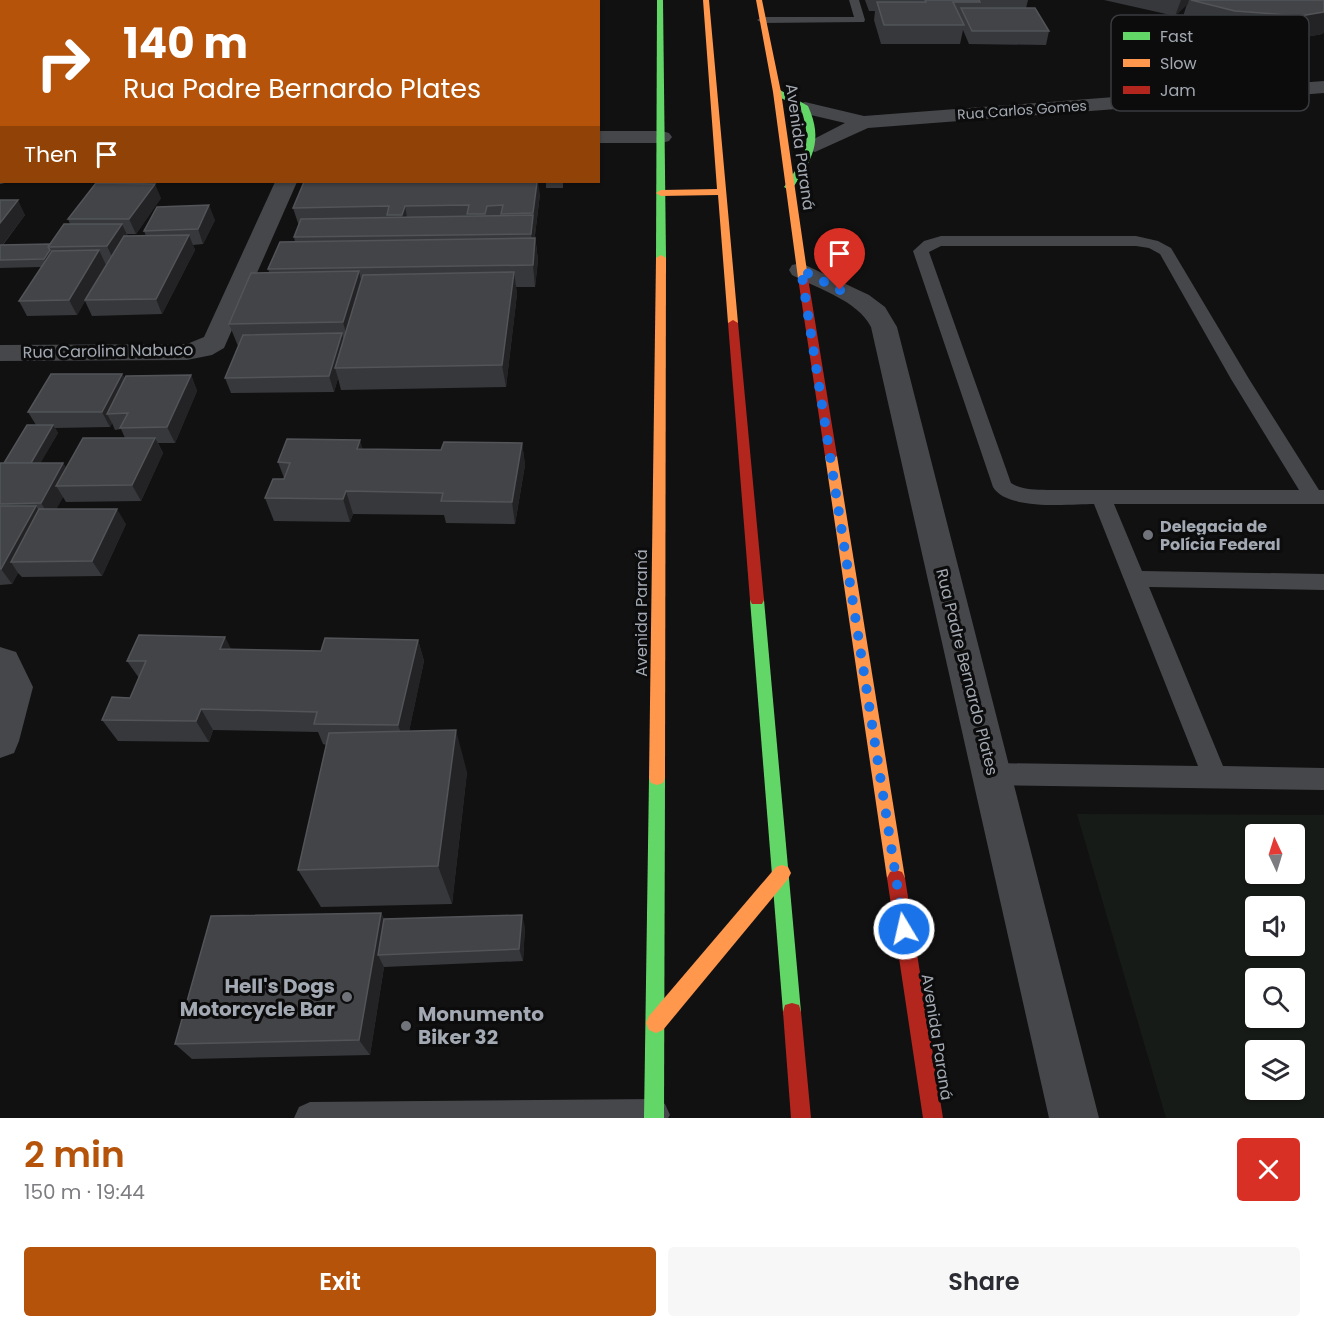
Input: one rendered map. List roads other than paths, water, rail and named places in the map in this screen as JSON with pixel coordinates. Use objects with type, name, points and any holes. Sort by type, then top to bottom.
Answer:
[{"type":"main road","name":"Avenida Paraná","points":[[654,1116],[662,137],[660,0]]},
{"type":"main road","points":[[706,0],[782,873],[801,1118]]},
{"type":"main road","name":"Avenida Paraná","points":[[759,0],[777,92],[801,270],[933,1118]]},
{"type":"main road","points":[[777,92],[806,108],[812,125],[815,146],[789,187]]},
{"type":"main road","points":[[661,193],[723,192]]},
{"type":"main road","points":[[656,1023],[782,873]]},
{"type":"street","name":"Rua Carlos Gomes","points":[[1309,88],[1324,87]]},
{"type":"street","name":"Rua Carlos Gomes","points":[[806,108],[864,122],[1111,103]]},
{"type":"street","name":"Rua Carlos Gomes","points":[[815,146],[864,122]]},
{"type":"street","points":[[600,137],[662,137]]},
{"type":"street","name":"Rua Carolina Nabuco","points":[[0,353],[187,352],[202,349],[215,342],[286,183]]},
{"type":"street","name":"Rua Padre Bernardo Plates","points":[[801,270],[860,300],[876,312],[884,327],[1074,1118]]},
{"type":"street","points":[[0,662],[3,662],[15,687],[1,740]]},
{"type":"lane","points":[[762,20],[860,20],[854,0]]},
{"type":"lane","points":[[940,241],[1136,241],[1153,244],[1166,251],[1240,379],[1318,497],[1019,496],[1003,487],[921,251],[929,244],[940,241]]},
{"type":"lane","points":[[1102,498],[1137,579],[1216,779]]},
{"type":"lane","points":[[1137,579],[1324,582]]},
{"type":"lane","points":[[991,774],[1324,779]]},
{"type":"lane","points":[[310,1118],[654,1116]]},
{"type":"place","name":"Delegacia de Polícia Federal","points":[[1148,535]]},
{"type":"place","name":"Hell's Dogs Motorcycle Bar","points":[[347,997]]},
{"type":"place","name":"Monumento Biker 32","points":[[406,1026]]}]
